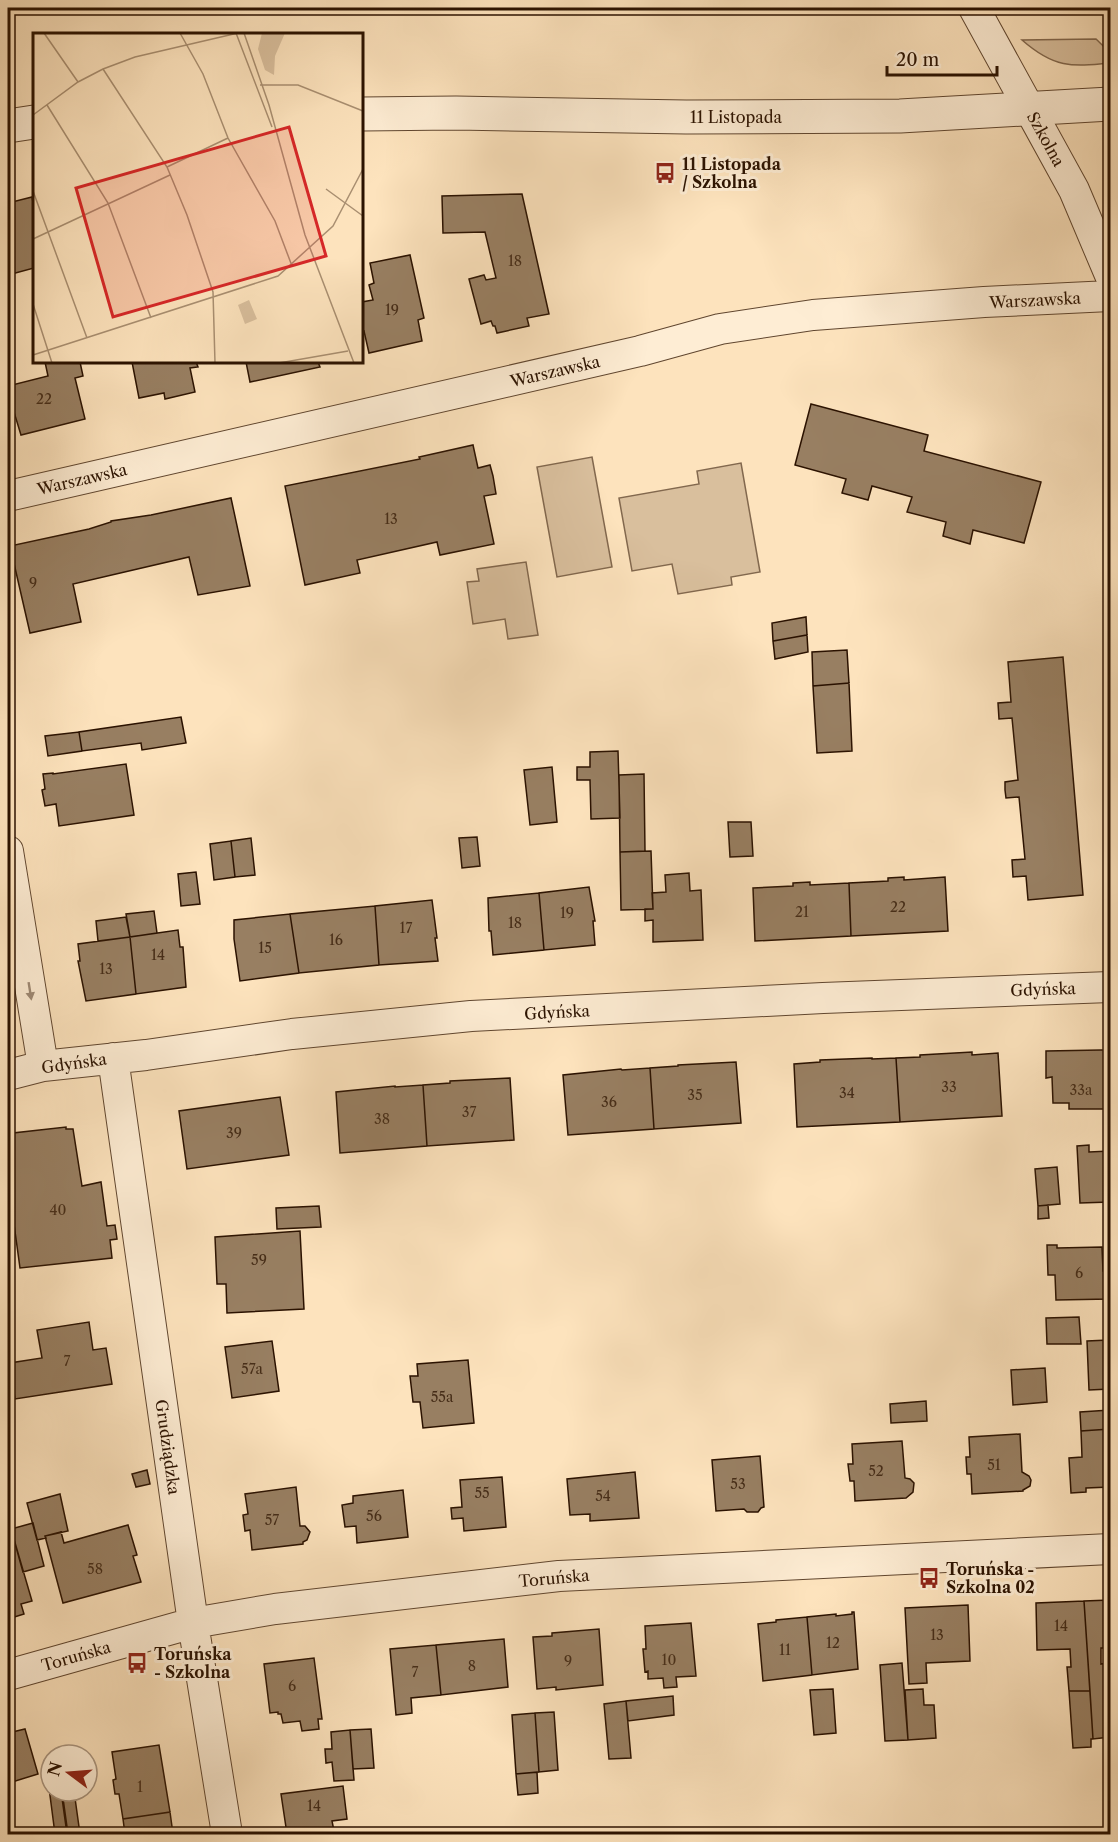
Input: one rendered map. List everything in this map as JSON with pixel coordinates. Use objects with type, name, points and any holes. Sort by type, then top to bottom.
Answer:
[{"type":"street","name":"Szkolna","points":[[974,8],[1074,190],[1110,274]]},
{"type":"street","name":"11 Listopada","points":[[363,114],[456,113],[686,117],[900,116],[1110,104]]},
{"type":"street","points":[[8,117],[33,120]]},
{"type":"street","points":[[8,126],[33,120]]},
{"type":"street","name":"Warszawska","points":[[8,496],[640,351],[720,329],[813,315],[984,302],[1110,296]]},
{"type":"street","points":[[8,850],[43,1066]]},
{"type":"street","name":"Gdyńska","points":[[8,1076],[43,1066],[157,1054],[291,1034],[471,1016],[824,998],[1110,987]]},
{"type":"street","name":"Grudziądzka","points":[[113,1058],[193,1623],[227,1834]]},
{"type":"street","name":"Toruńska","points":[[8,1675],[193,1623],[275,1608],[558,1576],[1110,1549]]},
{"type":"shaded area","points":[[1096,39],[1108,52],[1110,63],[1063,64],[1044,56],[1022,40]]},
{"type":"shaded area","points":[[592,457],[612,567],[557,577],[537,467]]},
{"type":"shaded area","points":[[741,463],[760,572],[731,577],[732,585],[678,594],[672,564],[632,571],[619,498],[699,484],[697,471]]},
{"type":"shaded area","points":[[526,562],[538,635],[508,639],[505,619],[473,624],[467,582],[479,581],[477,569]]},
{"type":"building","points":[[522,194],[549,314],[527,318],[529,326],[497,333],[491,321],[481,324],[469,279],[484,275],[486,280],[496,278],[485,232],[443,233],[442,196]]},
{"type":"building","points":[[32,197],[33,202],[33,268],[8,275],[8,203]]},
{"type":"building","points":[[410,255],[424,318],[418,320],[422,341],[369,353],[363,332],[363,302],[373,300],[369,285],[374,283],[370,263]]},
{"type":"building","points":[[45,363],[80,363],[83,376],[75,378],[85,419],[21,435],[14,412],[8,413],[8,386],[48,376]]},
{"type":"building","points":[[132,363],[196,363],[198,367],[190,368],[195,392],[165,399],[164,393],[139,398]]},
{"type":"building","points":[[246,363],[318,363],[320,367],[250,382]]},
{"type":"building","points":[[811,404],[928,435],[924,451],[1041,482],[1024,543],[973,530],[970,544],[943,536],[946,522],[907,512],[912,497],[872,486],[868,500],[842,493],[846,479],[795,465]]},
{"type":"building","points":[[473,445],[478,468],[490,465],[493,476],[496,494],[484,496],[494,544],[440,555],[437,542],[357,560],[360,573],[305,585],[285,486],[420,459],[419,457]]},
{"type":"building","points":[[231,498],[250,586],[198,595],[189,557],[73,584],[81,622],[30,633],[10,546],[89,529],[111,521]]},
{"type":"building","points":[[806,617],[807,635],[773,641],[772,623]]},
{"type":"building","points":[[807,635],[808,652],[775,659],[773,641]]},
{"type":"building","points":[[847,650],[849,683],[813,686],[812,652]]},
{"type":"building","points":[[1063,657],[1083,895],[1028,900],[1026,876],[1013,877],[1012,860],[1025,859],[1019,797],[1006,798],[1005,790],[1005,782],[1018,780],[1012,718],[999,719],[998,703],[1011,702],[1008,662]]},
{"type":"building","points":[[849,683],[852,751],[817,753],[813,686]]},
{"type":"building","points":[[181,717],[186,743],[142,750],[141,743],[82,751],[79,732]]},
{"type":"building","points":[[79,732],[82,751],[48,756],[45,736]]},
{"type":"building","points":[[618,751],[620,818],[591,819],[590,780],[577,780],[577,767],[590,767],[590,752]]},
{"type":"building","points":[[126,764],[134,815],[59,826],[56,804],[45,806],[42,790],[45,789],[43,774]]},
{"type":"building","points":[[552,767],[557,822],[530,825],[524,770]]},
{"type":"building","points":[[644,774],[645,851],[620,852],[619,775]]},
{"type":"building","points":[[728,822],[751,822],[753,856],[730,857]]},
{"type":"building","points":[[477,837],[480,866],[462,868],[459,838]]},
{"type":"building","points":[[251,838],[255,875],[235,877],[231,841]]},
{"type":"building","points":[[231,841],[235,877],[214,880],[210,844]]},
{"type":"building","points":[[651,851],[653,909],[621,910],[620,852]]},
{"type":"building","points":[[196,872],[200,904],[181,906],[178,874]]},
{"type":"building","points":[[689,873],[690,891],[701,890],[703,940],[653,942],[653,920],[645,921],[645,909],[653,909],[652,893],[666,892],[665,875]]},
{"type":"building","points":[[904,877],[904,880],[945,877],[948,931],[851,936],[849,883],[888,881],[888,878]]},
{"type":"building","points":[[810,882],[810,885],[849,883],[851,936],[755,941],[753,888],[793,886],[793,883]]},
{"type":"building","points":[[589,887],[595,921],[593,921],[595,945],[544,950],[539,893]]},
{"type":"building","points":[[539,893],[544,950],[493,955],[491,931],[489,931],[488,898]]},
{"type":"building","points":[[432,900],[438,961],[379,965],[375,906]]},
{"type":"building","points":[[375,906],[379,965],[299,973],[290,914]]},
{"type":"building","points":[[154,911],[157,933],[130,937],[126,914]]},
{"type":"building","points":[[290,914],[299,973],[240,981],[234,939],[234,920]]},
{"type":"building","points":[[126,917],[130,937],[98,941],[96,921]]},
{"type":"building","points":[[178,930],[180,947],[183,947],[186,987],[136,994],[130,937]]},
{"type":"building","points":[[130,937],[136,994],[86,1001],[78,961],[80,961],[78,944]]},
{"type":"building","points":[[1110,1050],[1110,1109],[1069,1109],[1069,1103],[1053,1103],[1052,1077],[1046,1078],[1046,1051]]},
{"type":"building","points":[[972,1052],[972,1055],[998,1053],[1002,1116],[900,1122],[896,1058]]},
{"type":"building","points":[[896,1058],[900,1122],[797,1127],[794,1064],[820,1062],[820,1060]]},
{"type":"building","points":[[736,1062],[741,1123],[654,1129],[650,1068]]},
{"type":"building","points":[[650,1068],[654,1129],[568,1135],[563,1075]]},
{"type":"building","points":[[510,1078],[514,1140],[427,1146],[423,1085],[450,1083],[450,1081]]},
{"type":"building","points":[[423,1085],[427,1146],[340,1153],[336,1092]]},
{"type":"building","points":[[280,1097],[289,1155],[187,1169],[179,1111]]},
{"type":"building","points":[[66,1127],[66,1129],[73,1129],[82,1186],[101,1182],[107,1226],[115,1225],[117,1239],[110,1240],[112,1258],[20,1268],[10,1195],[8,1196],[8,1136],[13,1133]]},
{"type":"building","points":[[1089,1145],[1089,1152],[1110,1151],[1110,1202],[1080,1203],[1077,1146]]},
{"type":"building","points":[[1057,1167],[1060,1204],[1038,1206],[1035,1169]]},
{"type":"building","points":[[1048,1205],[1049,1218],[1038,1219],[1038,1206]]},
{"type":"building","points":[[319,1206],[321,1227],[277,1229],[276,1208]]},
{"type":"building","points":[[300,1231],[304,1309],[227,1313],[226,1284],[217,1284],[215,1237]]},
{"type":"building","points":[[1047,1245],[1057,1245],[1057,1248],[1102,1247],[1103,1271],[1110,1271],[1110,1299],[1056,1300],[1055,1275],[1048,1275]]},
{"type":"building","points":[[1079,1317],[1081,1344],[1047,1344],[1046,1318]]},
{"type":"building","points":[[89,1322],[93,1350],[106,1348],[112,1384],[15,1399],[10,1363],[42,1358],[37,1330]]},
{"type":"building","points":[[1110,1340],[1110,1389],[1089,1390],[1087,1341]]},
{"type":"building","points":[[272,1341],[279,1391],[232,1398],[225,1347]]},
{"type":"building","points":[[468,1360],[474,1423],[423,1428],[420,1402],[413,1402],[410,1376],[418,1376],[417,1364]]},
{"type":"building","points":[[1045,1368],[1047,1402],[1013,1405],[1011,1370]]},
{"type":"building","points":[[926,1401],[927,1421],[891,1423],[890,1404]]},
{"type":"building","points":[[1110,1410],[1110,1429],[1081,1431],[1080,1412]]},
{"type":"building","points":[[1110,1429],[1110,1487],[1086,1488],[1086,1492],[1071,1493],[1069,1458],[1082,1457],[1081,1431]]},
{"type":"building","points":[[1020,1434],[1022,1472],[1029,1476],[1030,1486],[1023,1491],[972,1494],[971,1474],[967,1474],[966,1457],[970,1457],[969,1437]]},
{"type":"building","points":[[902,1441],[905,1478],[914,1483],[913,1492],[906,1498],[855,1501],[854,1481],[850,1481],[848,1464],[853,1464],[852,1444]]},
{"type":"building","points":[[760,1456],[764,1507],[758,1512],[747,1512],[744,1509],[716,1511],[712,1460]]},
{"type":"building","points":[[147,1470],[150,1484],[136,1487],[132,1474]]},
{"type":"building","points":[[635,1472],[639,1518],[590,1521],[590,1514],[570,1515],[567,1479]]},
{"type":"building","points":[[502,1477],[506,1527],[464,1531],[463,1518],[452,1519],[451,1508],[462,1507],[460,1480]]},
{"type":"building","points":[[296,1487],[300,1526],[305,1526],[310,1532],[307,1540],[303,1544],[252,1550],[250,1530],[245,1531],[243,1515],[248,1514],[245,1494]]},
{"type":"building","points":[[403,1490],[408,1537],[357,1543],[356,1526],[345,1527],[342,1505],[353,1503],[353,1496]]},
{"type":"building","points":[[60,1494],[68,1531],[37,1540],[27,1503]]},
{"type":"building","points":[[33,1523],[44,1566],[23,1572],[11,1529]]},
{"type":"building","points":[[128,1525],[137,1555],[133,1556],[141,1582],[63,1603],[45,1536],[61,1532],[64,1543]]},
{"type":"building","points":[[11,1529],[32,1601],[21,1604],[24,1614],[8,1619],[8,1530]]},
{"type":"building","points":[[1110,1600],[1110,1648],[1101,1648],[1101,1664],[1107,1663],[1110,1737],[1093,1739],[1084,1601]]},
{"type":"building","points":[[1084,1601],[1090,1691],[1069,1691],[1067,1667],[1071,1667],[1070,1649],[1037,1650],[1036,1603]]},
{"type":"building","points":[[968,1605],[970,1661],[926,1663],[927,1683],[909,1684],[905,1608]]},
{"type":"building","points":[[854,1612],[858,1669],[812,1675],[807,1617],[836,1614],[836,1616],[852,1614]]},
{"type":"building","points":[[807,1617],[812,1675],[763,1681],[758,1624]]},
{"type":"building","points":[[691,1623],[696,1676],[676,1677],[677,1687],[664,1688],[663,1678],[648,1679],[648,1671],[645,1672],[643,1649],[646,1649],[645,1626]]},
{"type":"building","points":[[599,1629],[603,1685],[556,1690],[556,1687],[537,1689],[533,1637]]},
{"type":"building","points":[[504,1639],[508,1687],[441,1695],[436,1645]]},
{"type":"building","points":[[436,1645],[441,1695],[411,1698],[412,1713],[396,1715],[390,1649]]},
{"type":"building","points":[[314,1658],[322,1719],[318,1719],[319,1729],[302,1731],[300,1721],[283,1723],[281,1714],[270,1713],[264,1664]]},
{"type":"building","points":[[902,1663],[908,1740],[885,1741],[880,1665]]},
{"type":"building","points":[[833,1689],[836,1733],[814,1735],[810,1690]]},
{"type":"building","points":[[923,1689],[924,1705],[934,1705],[936,1738],[908,1740],[905,1690]]},
{"type":"building","points":[[1069,1691],[1090,1691],[1093,1739],[1091,1739],[1091,1747],[1073,1748]]},
{"type":"building","points":[[673,1696],[674,1715],[628,1721],[626,1701]]},
{"type":"building","points":[[626,1701],[631,1758],[609,1759],[604,1704]]},
{"type":"building","points":[[554,1712],[558,1770],[539,1772],[535,1713]]},
{"type":"building","points":[[535,1713],[539,1772],[516,1774],[512,1715]]},
{"type":"building","points":[[25,1729],[38,1774],[12,1782],[12,1785],[8,1786],[8,1733]]},
{"type":"building","points":[[371,1729],[374,1768],[353,1769],[350,1730]]},
{"type":"building","points":[[350,1730],[354,1780],[334,1781],[332,1762],[326,1763],[325,1749],[332,1749],[331,1732]]},
{"type":"building","points":[[159,1745],[170,1812],[123,1819],[119,1794],[115,1794],[113,1780],[116,1779],[112,1752]]},
{"type":"building","points":[[537,1772],[538,1793],[518,1795],[516,1774]]},
{"type":"building","points":[[343,1786],[347,1819],[332,1821],[334,1831],[328,1834],[287,1834],[281,1794]]},
{"type":"building","points":[[51,1803],[63,1803],[67,1834],[55,1834]]},
{"type":"building","points":[[64,1803],[76,1803],[80,1834],[68,1834]]},
{"type":"building","points":[[170,1812],[173,1834],[125,1834],[123,1819]]},
{"type":"place","name":"11 Listopada / Szkolna","points":[[665,173]]},
{"type":"place","name":"Toruńska - Szkolna 02","points":[[929,1578]]},
{"type":"place","name":"Toruńska - Szkolna","points":[[137,1663]]}]
